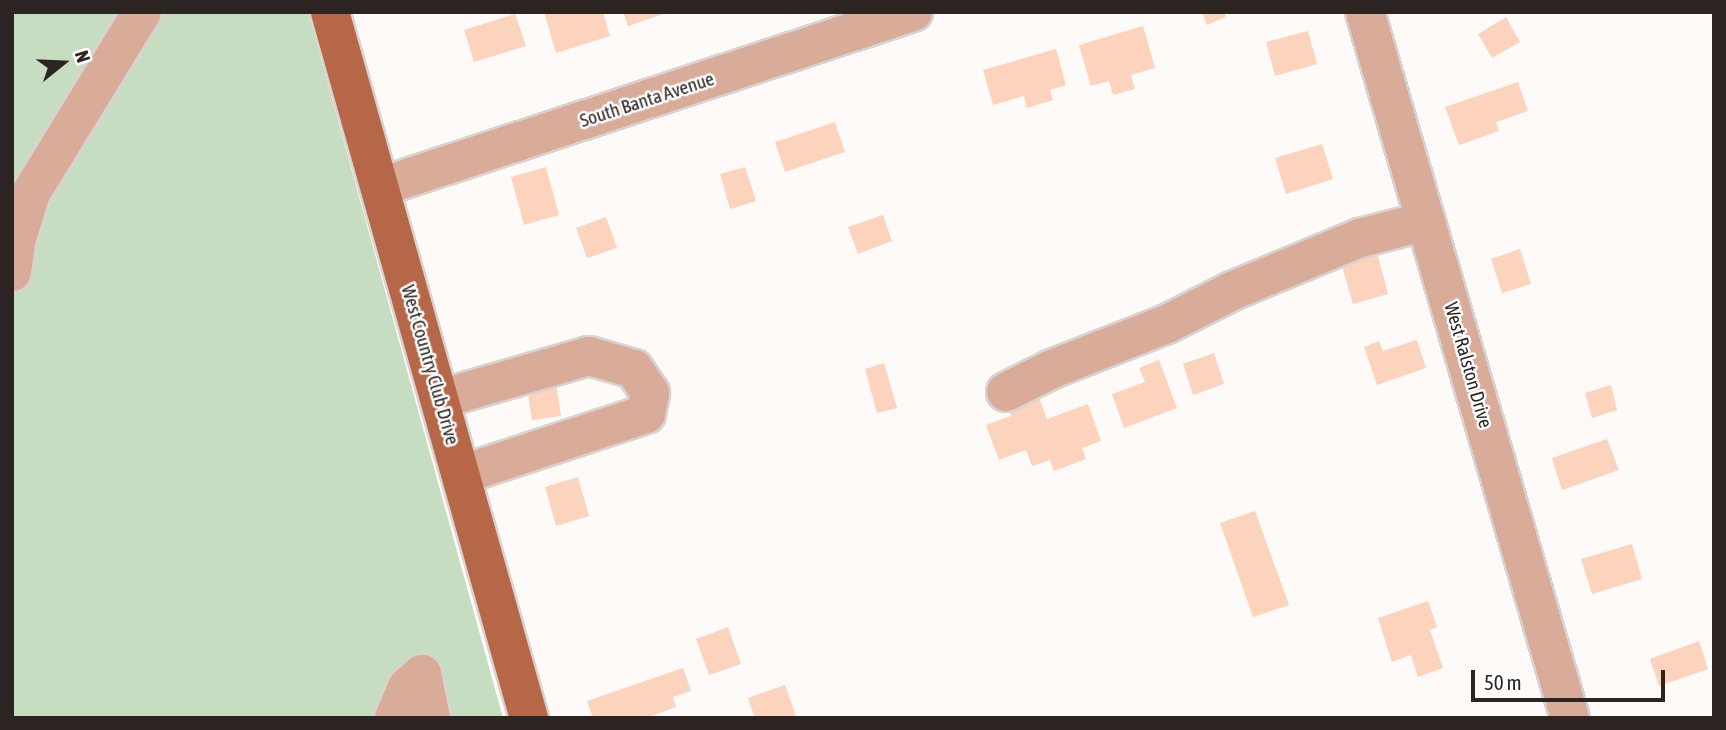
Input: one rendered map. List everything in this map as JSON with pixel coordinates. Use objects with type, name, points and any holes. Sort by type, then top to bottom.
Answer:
[{"type":"main road","name":"West Country Club Drive","points":[[330,12],[529,718]]},
{"type":"street","points":[[12,272],[17,238],[31,193],[85,100],[142,12]]},
{"type":"street","name":"South Banta Avenue","points":[[380,187],[913,12]]},
{"type":"street","name":"West Ralston Drive","points":[[1365,12],[1570,718]]},
{"type":"street","points":[[1006,392],[1052,369],[1167,324],[1232,292],[1360,238],[1426,221]]},
{"type":"street","points":[[440,399],[589,356],[634,369],[650,393],[646,414],[461,475]]},
{"type":"street","points":[[394,718],[407,687],[422,674],[431,718]]},
{"type":"green space","points":[[12,12],[308,12],[503,718],[12,718]]},
{"type":"building","points":[[544,12],[603,12],[610,36],[556,53]]},
{"type":"building","points":[[623,12],[666,12],[666,13],[628,26]]},
{"type":"building","points":[[1202,12],[1225,12],[1226,17],[1207,25]]},
{"type":"building","points":[[515,14],[526,46],[474,62],[464,30]]},
{"type":"building","points":[[1506,17],[1520,42],[1492,58],[1478,34]]},
{"type":"building","points":[[1143,26],[1155,68],[1131,75],[1135,89],[1113,95],[1109,81],[1091,86],[1079,45]]},
{"type":"building","points":[[1308,31],[1317,64],[1275,76],[1266,42]]},
{"type":"building","points":[[1056,49],[1066,85],[1050,90],[1053,100],[1027,108],[1024,96],[993,105],[983,70]]},
{"type":"building","points":[[1518,82],[1528,111],[1496,122],[1499,131],[1459,145],[1445,107]]},
{"type":"building","points":[[835,122],[845,152],[785,172],[775,142]]},
{"type":"building","points":[[1322,144],[1333,179],[1286,194],[1275,158]]},
{"type":"building","points":[[546,167],[559,215],[524,225],[511,177]]},
{"type":"building","points":[[745,167],[756,201],[730,209],[720,174]]},
{"type":"building","points":[[883,215],[892,241],[858,254],[848,227]]},
{"type":"building","points":[[606,217],[617,248],[587,258],[576,228]]},
{"type":"building","points":[[1375,245],[1388,294],[1353,304],[1339,256]]},
{"type":"building","points":[[1520,249],[1531,284],[1502,293],[1491,259]]},
{"type":"building","points":[[1417,340],[1426,368],[1377,385],[1364,347],[1379,341],[1383,351]]},
{"type":"building","points":[[1214,353],[1224,384],[1193,395],[1183,364]]},
{"type":"building","points":[[1159,360],[1177,408],[1124,428],[1112,394],[1145,382],[1139,368]]},
{"type":"building","points":[[884,363],[897,408],[877,413],[865,369]]},
{"type":"building","points":[[556,383],[561,416],[532,420],[527,387]]},
{"type":"building","points":[[1611,385],[1617,410],[1592,418],[1585,393]]},
{"type":"building","points":[[1037,392],[1047,419],[1088,404],[1101,441],[1082,448],[1086,459],[1054,471],[1050,460],[1032,466],[1026,450],[999,460],[986,425],[1011,416],[1007,403]]},
{"type":"building","points":[[1607,439],[1619,470],[1562,490],[1552,458]]},
{"type":"building","points":[[578,477],[589,516],[556,526],[545,487]]},
{"type":"building","points":[[1255,511],[1289,605],[1253,617],[1220,523]]},
{"type":"building","points":[[1632,544],[1642,579],[1592,594],[1581,559]]},
{"type":"building","points":[[1428,601],[1437,627],[1430,630],[1443,668],[1418,677],[1411,655],[1392,662],[1378,618]]},
{"type":"building","points":[[728,627],[741,664],[709,675],[696,639]]},
{"type":"building","points":[[1699,641],[1708,669],[1659,686],[1650,659]]},
{"type":"building","points":[[683,668],[691,691],[673,697],[676,707],[646,718],[593,718],[587,701]]},
{"type":"building","points":[[785,685],[796,716],[755,718],[748,698]]}]
